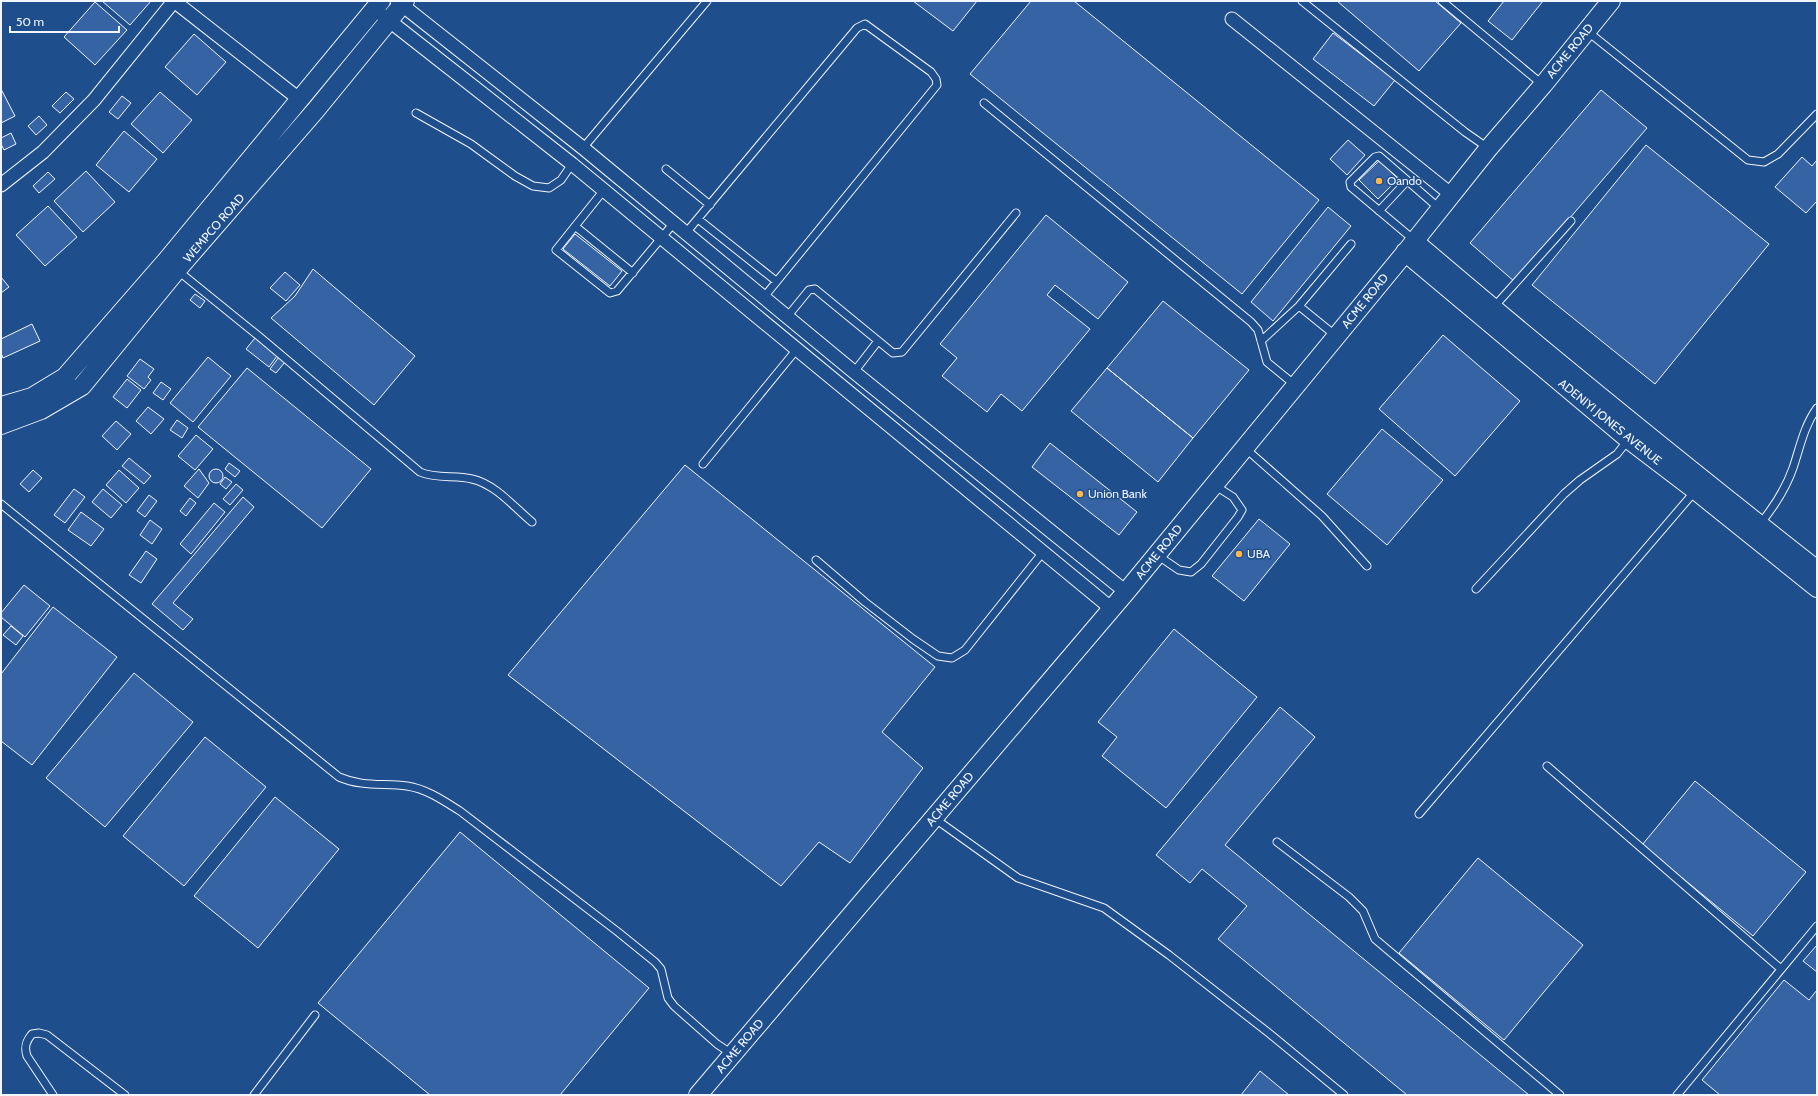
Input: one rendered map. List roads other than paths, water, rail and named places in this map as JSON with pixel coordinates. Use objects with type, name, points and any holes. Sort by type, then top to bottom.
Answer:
[{"type":"street","points":[[1,185],[43,152],[94,100],[174,1],[299,99]]},
{"type":"street","name":"ACME ROAD","points":[[698,1095],[1112,609],[1452,195],[1488,148],[1543,85],[1611,1]]},
{"type":"street","points":[[401,2],[583,148],[685,234],[1126,592]]},
{"type":"street","name":"WEMPCO ROAD","points":[[1,406],[32,397],[65,377],[172,266],[315,111],[401,2]]},
{"type":"street","points":[[378,5],[388,20],[604,190],[1112,609]]},
{"type":"street","name":"WEMPCO ROAD","points":[[1,425],[42,410],[82,386],[299,99],[378,5]]},
{"type":"street","points":[[1232,19],[1452,195]]},
{"type":"street","name":"ADENIYI JONES AVENUE","points":[[1410,246],[1493,308],[1699,485],[1755,530],[1817,588]]},
{"type":"street","name":"ADENIYI JONES AVENUE","points":[[1410,246],[1628,439],[1699,485]]},
{"type":"street","points":[[965,489],[978,472]]},
{"type":"street","name":"ADENIYI JONES AVENUE","points":[[1755,530],[1817,570]]},
{"type":"lane","points":[[583,148],[707,1]]},
{"type":"lane","points":[[1302,1],[1465,132],[1488,148]]},
{"type":"lane","points":[[1442,1],[1543,85]]},
{"type":"lane","points":[[685,234],[857,28],[865,24],[931,72],[936,79],[937,85],[764,297]]},
{"type":"lane","points":[[1586,30],[1748,160],[1764,162],[1778,154],[1817,114]]},
{"type":"lane","points":[[984,103],[1251,322],[1258,330],[1267,362],[1296,386]]},
{"type":"lane","points":[[416,113],[471,144],[515,176],[533,186],[549,188],[561,180],[572,164]]},
{"type":"lane","points":[[1410,246],[1379,211],[1351,187],[1350,182],[1377,156],[1440,209]]},
{"type":"lane","points":[[666,169],[710,205]]},
{"type":"lane","points":[[1379,211],[1407,180]]},
{"type":"lane","points":[[604,190],[556,248],[557,252],[610,293],[617,291],[673,224]]},
{"type":"lane","points":[[787,317],[809,290],[815,289],[893,353],[902,352],[1016,213]]},
{"type":"lane","points":[[698,219],[776,281]]},
{"type":"lane","points":[[1493,308],[1571,220]]},
{"type":"lane","points":[[575,226],[633,273]]},
{"type":"lane","points":[[1261,341],[1299,306],[1351,244]]},
{"type":"lane","points":[[172,266],[285,358],[420,472],[428,475],[473,479],[491,487],[532,522]]},
{"type":"lane","points":[[1299,306],[1336,337]]},
{"type":"lane","points":[[854,372],[878,341]]},
{"type":"lane","points":[[703,464],[797,349]]},
{"type":"lane","points":[[1755,530],[1772,510],[1792,470],[1804,430],[1817,408]]},
{"type":"lane","points":[[1476,589],[1564,494],[1580,480],[1617,454],[1628,439]]},
{"type":"lane","points":[[1245,448],[1322,516],[1367,566]]},
{"type":"lane","points":[[1157,554],[1179,570],[1191,572],[1201,564],[1238,518],[1242,510],[1233,497],[1214,485]]},
{"type":"lane","points":[[1419,814],[1699,485]]},
{"type":"lane","points":[[1,504],[340,777],[352,783],[407,786],[415,788],[437,797],[460,811],[655,962],[661,969],[668,998],[674,1006],[717,1044],[733,1055]]},
{"type":"lane","points":[[816,560],[865,602],[913,639],[938,656],[952,658],[965,650],[1043,552]]},
{"type":"lane","points":[[1547,766],[1781,969]]},
{"type":"lane","points":[[934,818],[1018,878],[1104,908],[1170,955],[1344,1095]]},
{"type":"lane","points":[[1277,842],[1348,897],[1363,911],[1375,939],[1560,1095]]},
{"type":"lane","points":[[1676,1095],[1817,926]]},
{"type":"lane","points":[[254,1095],[315,1015]]},
{"type":"lane","points":[[53,1095],[27,1056],[25,1049],[26,1040],[32,1034],[47,1034],[125,1095]]},
{"type":"place","name":"Oando","points":[[1379,181]]},
{"type":"place","name":"Union Bank","points":[[1080,494]]},
{"type":"place","name":"UBA","points":[[1239,554]]}]
